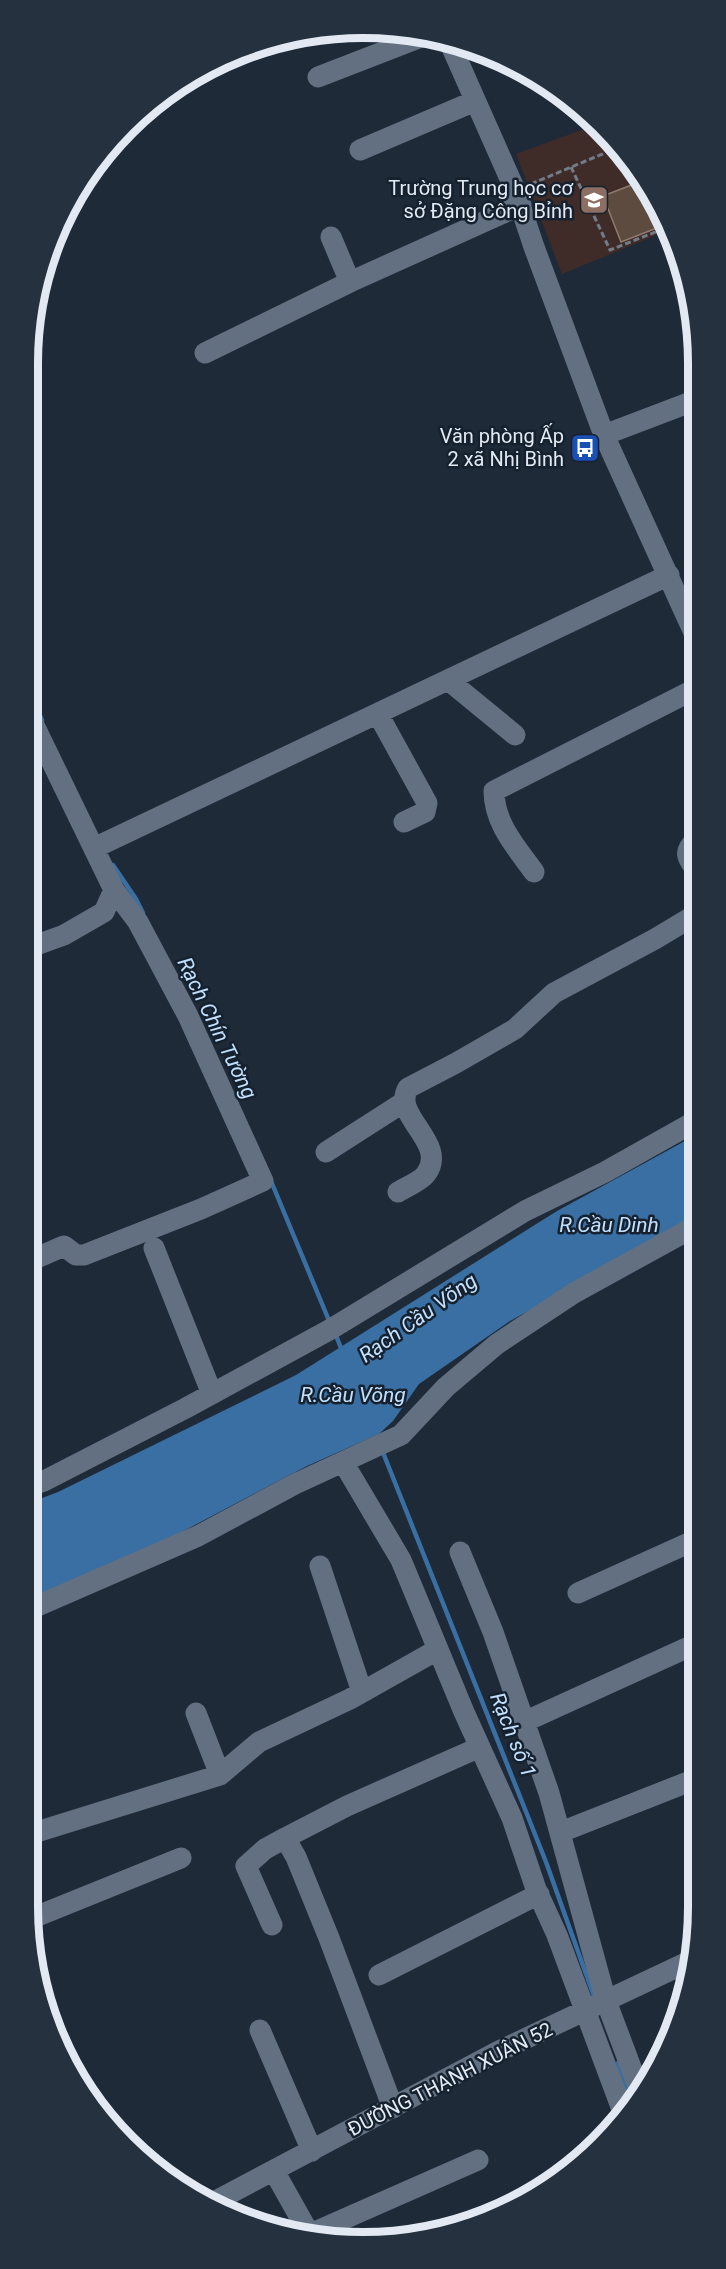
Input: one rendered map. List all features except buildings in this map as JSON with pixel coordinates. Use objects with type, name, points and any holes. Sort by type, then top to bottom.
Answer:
[{"type":"street","points":[[318,77],[411,41]]},
{"type":"street","points":[[453,51],[518,197],[604,435],[688,619]]},
{"type":"street","points":[[360,150],[475,101]]},
{"type":"street","points":[[205,353],[518,197]]},
{"type":"street","points":[[331,237],[351,282]]},
{"type":"street","points":[[604,435],[688,403]]},
{"type":"street","points":[[101,845],[669,575]]},
{"type":"street","points":[[448,680],[515,735]]},
{"type":"street","points":[[534,872],[506,833],[494,805],[494,791],[688,694]]},
{"type":"street","points":[[378,714],[427,803],[424,812],[404,822]]},
{"type":"street","points":[[38,732],[101,845],[114,890],[138,922],[188,1016],[263,1180],[201,1209],[84,1255],[76,1255],[64,1246],[38,1257]]},
{"type":"street","points":[[38,944],[64,935],[104,912],[114,890]]},
{"type":"street","points":[[398,1192],[426,1174],[432,1157],[422,1132],[404,1102],[404,1094],[408,1088],[456,1064],[515,1029],[554,993],[688,919]]},
{"type":"street","points":[[326,1152],[404,1102]]},
{"type":"street","points":[[38,1483],[212,1394],[336,1326],[525,1211],[606,1172],[688,1125]]},
{"type":"street","points":[[38,1606],[198,1536],[295,1484],[401,1435],[446,1387],[497,1344],[574,1293],[688,1230]]},
{"type":"street","points":[[154,1248],[212,1394]]},
{"type":"street","points":[[343,1462],[402,1560],[437,1650],[512,1818],[620,2105]]},
{"type":"street","points":[[578,1593],[688,1543]]},
{"type":"street","points":[[460,1552],[493,1632],[561,1832],[606,2001],[637,2083]]},
{"type":"street","points":[[320,1566],[362,1692]]},
{"type":"street","points":[[524,1722],[688,1647]]},
{"type":"street","points":[[38,1832],[220,1775],[259,1742],[362,1692],[437,1650]]},
{"type":"street","points":[[196,1713],[220,1775]]},
{"type":"street","points":[[272,1925],[246,1866],[264,1849],[347,1806],[480,1747]]},
{"type":"street","points":[[561,1832],[688,1782]]},
{"type":"street","points":[[285,1838],[296,1857],[329,1938],[393,2108]]},
{"type":"street","points":[[38,1916],[181,1858]]},
{"type":"street","points":[[379,1975],[539,1894]]},
{"type":"street","name":"ĐƯỜNG THẠNH XUÂN 52","points":[[220,2199],[497,2052],[683,1965]]},
{"type":"street","points":[[260,2030],[312,2151]]},
{"type":"street","points":[[324,2229],[478,2160]]},
{"type":"street","points":[[274,2170],[306,2226]]},
{"type":"path","points":[[518,197],[571,167],[610,151]]},
{"type":"path","points":[[571,167],[610,250],[660,230]]},
{"type":"shaded area","name":"Trường Trung học cơ sở Đặng Công Bỉnh","points":[[588,128],[608,148],[634,182],[662,233],[562,274],[516,154]]},
{"type":"water","name":"R.Cầu Võng","points":[[688,1139],[688,1223],[510,1321],[419,1384],[393,1421],[379,1434],[307,1466],[172,1537],[38,1597],[38,1500],[58,1492],[296,1375],[557,1211]]},
{"type":"waterway","name":"Rạch Chín Tường","points":[[38,711],[42,720]]},
{"type":"waterway","name":"Rạch Chín Tường","points":[[113,865],[143,913]]},
{"type":"waterway","name":"Rạch Chín Tường","points":[[271,1181],[330,1323]]},
{"type":"waterway","name":"Rạch Chín Tường","points":[[335,1333],[343,1353]]},
{"type":"waterway","name":"Rạch số 1","points":[[382,1450],[546,1862],[595,1999]]},
{"type":"waterway","name":"Rạch số 1","points":[[618,2063],[629,2094]]},
{"type":"place","name":"Trường Trung học cơ sở Đặng Công Bỉnh","points":[[594,200]]},
{"type":"place","name":"Văn phòng Ấp 2 xã Nhị Bình","points":[[585,448]]},
{"type":"water label","name":"R.Cầu Dinh","points":[[609,1225]]},
{"type":"water label","name":"Rạch Cầu Võng","points":[[418,1318]]}]
